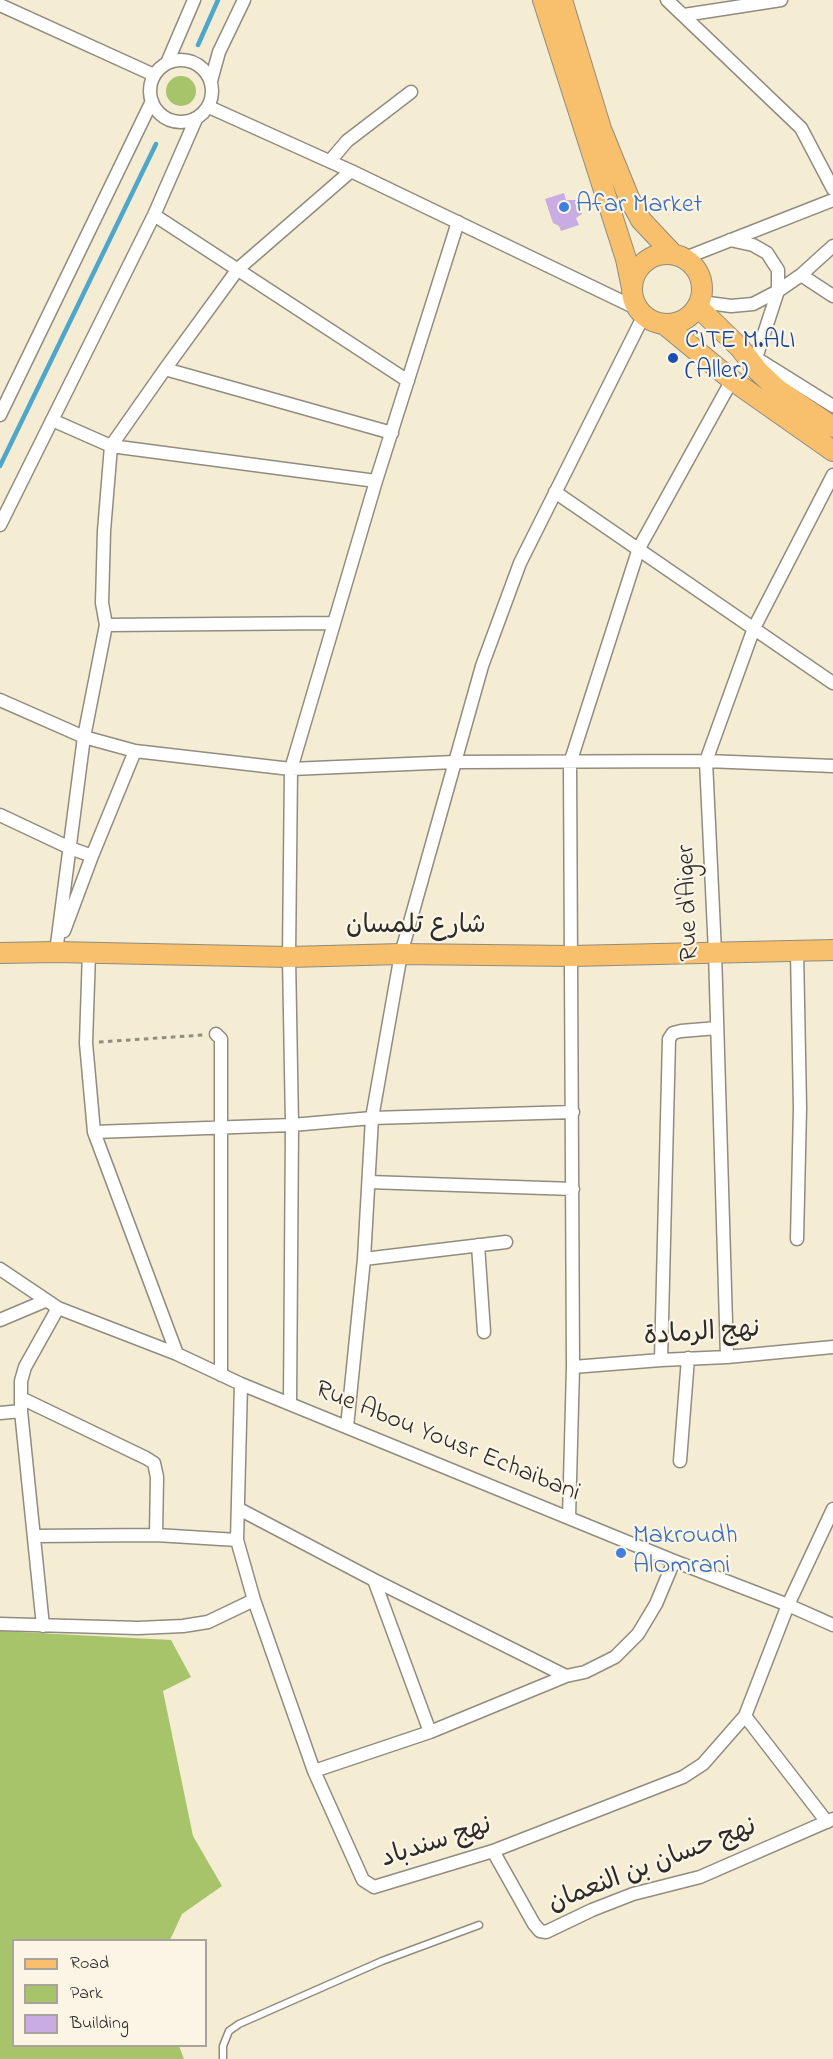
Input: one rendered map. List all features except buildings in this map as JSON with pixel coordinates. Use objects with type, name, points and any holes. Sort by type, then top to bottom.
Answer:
[{"type":"main road","points":[[543,0],[626,259],[633,299],[641,312],[653,321],[664,324],[677,323],[689,317],[699,304],[703,285],[697,269],[641,220],[628,198],[601,129],[562,0]]},
{"type":"main road","points":[[632,288],[634,276],[649,258],[660,254],[679,255]]},
{"type":"main road","points":[[699,304],[748,353],[758,370],[777,389],[833,428]]},
{"type":"main road","points":[[664,324],[732,380],[833,451]]},
{"type":"main road","name":"شارع تلمسان","points":[[0,953],[89,952],[290,957],[401,954],[571,956],[833,950]]},
{"type":"street","points":[[194,0],[167,63],[154,75],[150,92],[156,109],[169,120],[187,122],[196,119]]},
{"type":"street","points":[[211,81],[219,52],[244,0]]},
{"type":"street","points":[[667,0],[801,128],[833,189]]},
{"type":"street","points":[[684,15],[780,0]]},
{"type":"street","points":[[0,5],[154,75]]},
{"type":"street","points":[[0,525],[154,214],[196,119],[209,107],[213,90],[207,73],[194,62],[176,60],[167,63]]},
{"type":"street","points":[[330,161],[347,141],[411,92]]},
{"type":"street","points":[[0,415],[152,101]]},
{"type":"street","points":[[209,107],[330,161],[641,312],[520,563],[482,666],[401,954],[372,1118],[364,1259],[347,1427]]},
{"type":"street","points":[[56,952],[84,737],[106,625],[102,603],[104,531],[111,446],[238,269],[351,171]]},
{"type":"street","points":[[679,255],[728,240],[833,200]]},
{"type":"street","points":[[154,214],[408,381]]},
{"type":"street","points":[[290,1403],[291,769],[376,481],[458,222]]},
{"type":"street","points":[[728,240],[746,243],[767,253],[778,270],[778,291],[748,353],[833,406]]},
{"type":"street","points":[[699,304],[741,306],[753,304],[778,291],[801,275],[833,246]]},
{"type":"street","points":[[801,275],[833,296]]},
{"type":"street","points":[[165,369],[392,433]]},
{"type":"street","points":[[569,1518],[573,1367],[570,762],[639,548],[732,380]]},
{"type":"street","points":[[52,420],[111,446],[376,481]]},
{"type":"street","name":"Rue d'Aiger","points":[[727,1357],[715,952],[706,761],[754,628],[833,475]]},
{"type":"street","points":[[555,492],[833,683]]},
{"type":"street","points":[[106,625],[333,623]]},
{"type":"street","points":[[0,700],[84,737],[135,751],[291,769],[454,762],[706,761],[833,766]]},
{"type":"street","points":[[56,952],[135,751]]},
{"type":"street","points":[[0,815],[92,856]]},
{"type":"street","points":[[797,951],[800,1108],[797,1239]]},
{"type":"street","points":[[89,952],[86,1043],[94,1132],[177,1354]]},
{"type":"street","points":[[661,1360],[669,1040],[673,1033],[681,1030],[717,1029]]},
{"type":"street","points":[[216,1035],[220,1039],[222,1126],[221,1375]]},
{"type":"street","points":[[94,1132],[292,1125],[372,1118],[573,1112]]},
{"type":"street","points":[[369,1182],[573,1189]]},
{"type":"street","points":[[364,1259],[506,1242]]},
{"type":"street","points":[[478,1245],[484,1332]]},
{"type":"street","name":"Rue Abou Yousr Echaibani","points":[[0,1269],[58,1308],[177,1354],[241,1384],[833,1625]]},
{"type":"street","points":[[0,1320],[45,1301]]},
{"type":"street","points":[[43,1626],[21,1404],[21,1381],[25,1367],[58,1308]]},
{"type":"street","name":"نهج الرمادة","points":[[573,1367],[727,1357],[833,1347]]},
{"type":"street","points":[[680,1461],[688,1359]]},
{"type":"street","name":"نهج سندباد","points":[[241,1384],[237,1540],[254,1600],[314,1772],[363,1881],[368,1885],[381,1886],[493,1851],[683,1777],[702,1764],[745,1716],[788,1605],[833,1509]]},
{"type":"street","points":[[0,1413],[21,1404],[136,1453],[154,1463],[157,1477],[156,1535]]},
{"type":"street","points":[[239,1509],[374,1581],[566,1676]]},
{"type":"street","points":[[34,1536],[156,1535],[237,1540]]},
{"type":"street","points":[[314,1772],[430,1732],[566,1676],[585,1672],[615,1657],[638,1634],[656,1604],[674,1561]]},
{"type":"street","points":[[374,1581],[430,1732]]},
{"type":"street","points":[[0,1624],[138,1628],[183,1626],[208,1622],[254,1600]]},
{"type":"street","points":[[745,1716],[830,1820]]},
{"type":"street","name":"نهج حسان بن النعمان","points":[[493,1851],[534,1924],[546,1932],[624,1897],[700,1876],[830,1820]]},
{"type":"lane","points":[[222,2059],[223,2046],[229,2031],[239,2024],[382,1961],[479,1925]]},
{"type":"path","points":[[86,1043],[216,1035]]},
{"type":"green space","points":[[181,76],[192,80],[196,91],[192,102],[181,106],[170,102],[166,91],[170,80]]},
{"type":"green space","points":[[0,1631],[171,1640],[191,1677],[163,1691],[193,1836],[222,1886],[182,1914],[170,1939],[12,1939],[12,2047],[179,2047],[184,2059],[0,2059]]},
{"type":"waterway","points":[[198,45],[218,0]]},
{"type":"waterway","points":[[0,466],[156,144]]},
{"type":"place","name":"Afar Market","points":[[564,207]]},
{"type":"place","name":"CITE M.ALI (Aller)","points":[[673,358]]},
{"type":"place","name":"Makroudh AlOmrani","points":[[621,1553]]}]
